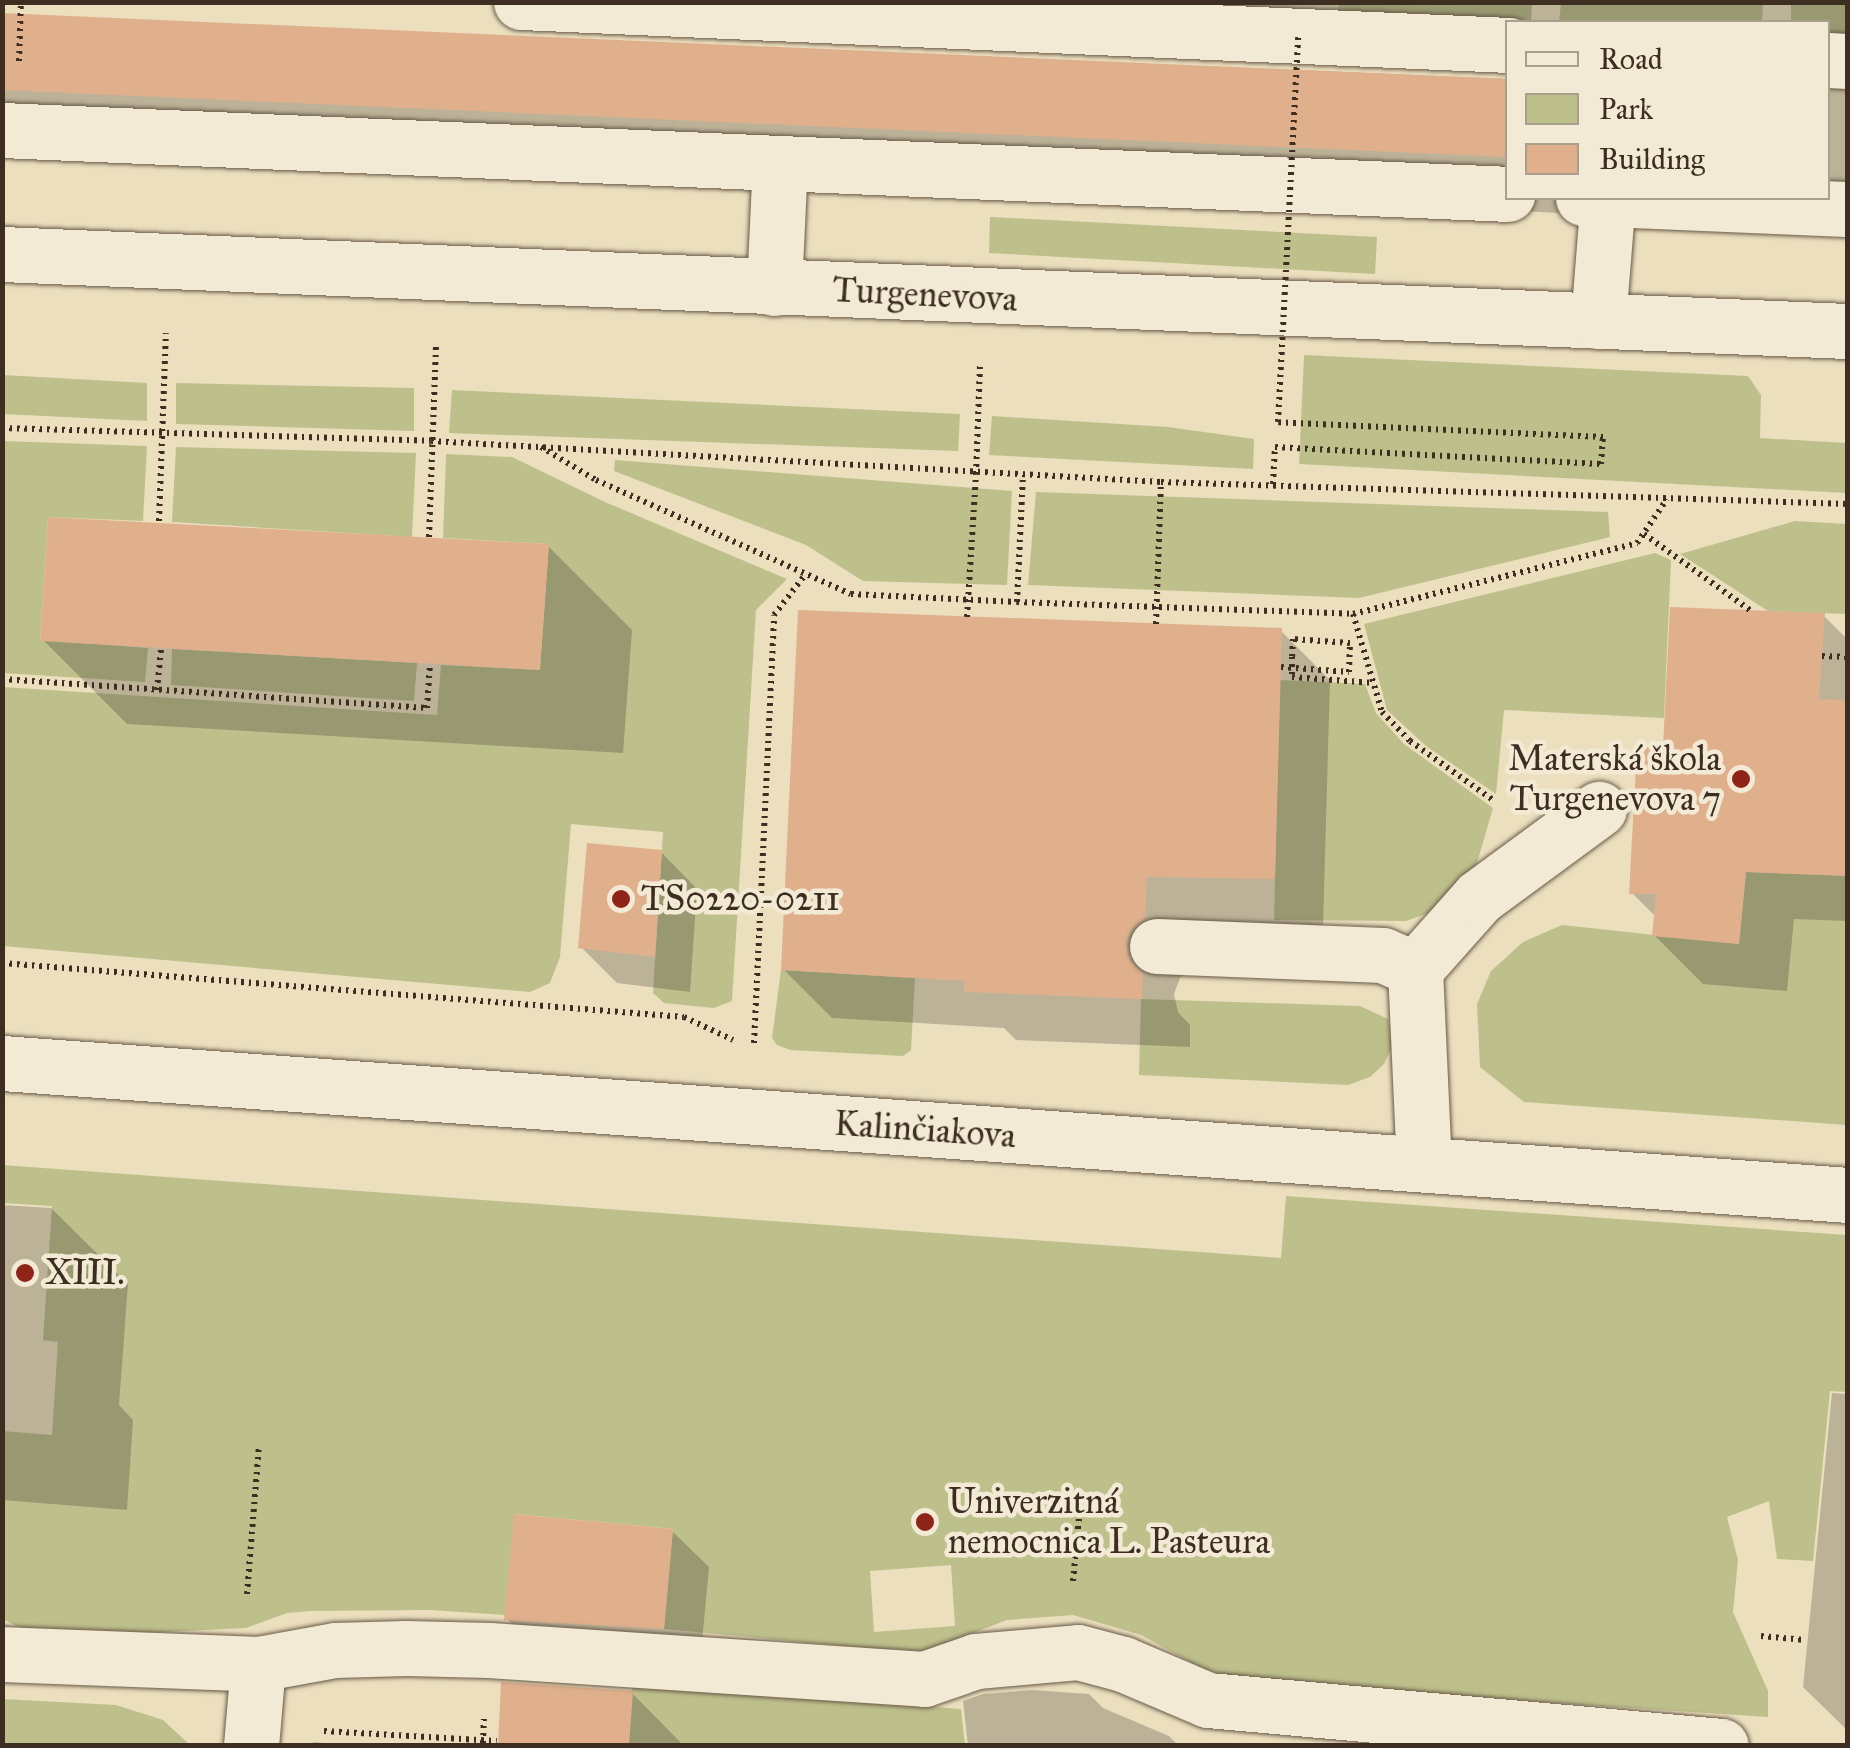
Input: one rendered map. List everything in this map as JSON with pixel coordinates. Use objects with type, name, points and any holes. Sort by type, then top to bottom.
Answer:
[{"type":"street","points":[[520,2],[1505,45]]},
{"type":"street","points":[[2,130],[1505,194]]},
{"type":"street","points":[[774,288],[780,163]]},
{"type":"street","points":[[1598,321],[1608,200]]},
{"type":"street","points":[[1652,200],[1848,209]]},
{"type":"street","name":"Turgenevova","points":[[2,254],[1848,330]]},
{"type":"street","points":[[1424,1164],[1415,969],[1479,897],[1599,809]]},
{"type":"street","points":[[1157,946],[1383,954],[1415,969]]},
{"type":"street","name":"Kalinčiakova","points":[[2,1063],[1848,1194]]},
{"type":"street","points":[[2,1654],[250,1664],[336,1650],[489,1650],[924,1679],[976,1662],[1078,1652],[1123,1664],[1208,1700],[1721,1746]]},
{"type":"street","points":[[250,1664],[252,1735]]},
{"type":"path","points":[[18,72],[22,2]]},
{"type":"path","points":[[1274,484],[1275,446],[1601,464],[1602,450],[1602,437],[1278,422],[1298,36]]},
{"type":"path","points":[[159,521],[163,383]]},
{"type":"path","points":[[430,538],[433,389]]},
{"type":"path","points":[[967,617],[978,415]]},
{"type":"path","points":[[2,428],[431,440],[1162,482],[1848,504]]},
{"type":"path","points":[[540,447],[596,480],[851,594],[1017,602],[1353,614],[1638,544],[1668,498]]},
{"type":"path","points":[[1017,602],[1022,476]]},
{"type":"path","points":[[1156,624],[1162,482]]},
{"type":"path","points":[[1644,534],[1751,611]]},
{"type":"path","points":[[753,1050],[774,615],[804,575]]},
{"type":"path","points":[[1353,614],[1382,712],[1410,740],[1495,802],[1599,809]]},
{"type":"path","points":[[1280,667],[1349,672],[1350,642],[1293,640],[1292,657],[1292,678],[1374,684]]},
{"type":"path","points":[[157,690],[161,649]]},
{"type":"path","points":[[1822,656],[1848,657]]},
{"type":"path","points":[[2,679],[426,708],[430,664]]},
{"type":"path","points":[[2,963],[526,1002]]},
{"type":"path","points":[[250,1664],[259,1446]]},
{"type":"path","points":[[1076,1556],[1079,1517]]},
{"type":"path","points":[[1761,1636],[1805,1640]]},
{"type":"path","points":[[252,1735],[497,1741]]},
{"type":"green space","points":[[1339,2],[1532,3],[1531,20],[1338,10]]},
{"type":"green space","points":[[1561,2],[1763,3],[1762,20],[1559,20]]},
{"type":"green space","points":[[1791,3],[1847,3],[1847,40],[1830,39],[1830,20],[1791,20]]},
{"type":"green space","points":[[990,217],[1377,237],[1375,274],[989,253]]},
{"type":"green space","points":[[1304,355],[1748,376],[1761,395],[1760,438],[1847,443],[1847,493],[1299,464]]},
{"type":"green space","points":[[3,375],[147,383],[147,421],[3,414]]},
{"type":"green space","points":[[176,383],[414,388],[414,431],[176,424]]},
{"type":"green space","points":[[452,390],[960,414],[958,451],[449,433]]},
{"type":"green space","points":[[992,416],[1168,427],[1254,439],[1253,469],[989,455]]},
{"type":"green space","points":[[2,441],[147,446],[143,521],[48,517],[40,640],[148,648],[145,682],[3,673]]},
{"type":"green space","points":[[176,447],[416,453],[412,537],[172,522]]},
{"type":"green space","points":[[446,454],[512,457],[605,502],[787,579],[756,610],[732,1001],[714,1008],[664,1003],[653,993],[663,832],[571,824],[560,957],[550,983],[530,992],[3,946],[2,687],[437,715],[441,665],[540,670],[549,544],[443,538]]},
{"type":"green space","points":[[615,460],[1012,491],[1007,585],[863,581],[806,545],[614,471]]},
{"type":"green space","points":[[1036,492],[1608,512],[1610,537],[1359,598],[1028,585]]},
{"type":"green space","points":[[1795,521],[1847,524],[1847,614],[1768,611],[1680,554]]},
{"type":"green space","points":[[1655,553],[1671,560],[1664,718],[1504,710],[1496,794],[1426,746],[1387,710],[1364,624]]},
{"type":"green space","points":[[172,649],[417,663],[414,701],[171,685]]},
{"type":"green space","points":[[1280,680],[1365,684],[1376,713],[1404,744],[1493,808],[1475,870],[1448,906],[1406,921],[1274,920]]},
{"type":"green space","points":[[1746,872],[1847,876],[1847,1125],[1524,1102],[1480,1067],[1477,1004],[1491,971],[1523,942],[1562,925],[1739,944]]},
{"type":"green space","points":[[781,970],[915,978],[911,1050],[903,1056],[790,1050],[777,1045],[772,1038]]},
{"type":"green space","points":[[1141,999],[1360,1006],[1388,1019],[1393,1045],[1384,1064],[1370,1077],[1348,1085],[1139,1075]]},
{"type":"green space","name":"Univerzitná nemocnica L. Pasteura","points":[[2,1165],[1281,1258],[1286,1196],[1847,1235],[1847,1392],[1830,1391],[1813,1561],[1777,1559],[1769,1501],[1727,1517],[1738,1560],[1733,1612],[1768,1691],[1768,1717],[1278,1685],[1207,1671],[1141,1635],[1073,1615],[1007,1620],[921,1653],[664,1629],[673,1529],[515,1514],[505,1615],[431,1610],[310,1611],[287,1613],[246,1628],[39,1638],[3,1619],[2,1431],[52,1435],[58,1342],[43,1340],[52,1206],[3,1203]],"holes":[[[951,1565],[955,1626],[874,1632],[870,1571]]]},
{"type":"green space","points":[[632,1684],[961,1709],[965,1745],[600,1746],[629,1736]]},
{"type":"green space","points":[[2,1699],[116,1705],[163,1720],[190,1745],[3,1745]]},
{"type":"building","points":[[2,13],[1505,79],[1505,157],[2,90]]},
{"type":"building","points":[[48,517],[549,544],[540,670],[40,641]]},
{"type":"building","points":[[1670,607],[1825,613],[1819,699],[1848,700],[1848,876],[1746,872],[1739,944],[1652,936],[1656,894],[1629,894],[1637,747],[1663,747]]},
{"type":"building","points":[[798,610],[1282,628],[1275,879],[1147,877],[1145,918],[1131,929],[1126,944],[1130,961],[1143,973],[1142,999],[964,992],[965,981],[781,970]]},
{"type":"building","name":"TS0220-0211","points":[[587,843],[662,850],[655,957],[578,948]]},
{"type":"building","points":[[514,1514],[673,1529],[664,1629],[504,1620]]},
{"type":"building","points":[[501,1682],[633,1691],[629,1746],[498,1746]]},
{"type":"place","name":"Materská škola Turgenevova 7","points":[[1741,779]]},
{"type":"place","name":"TS0220-0211","points":[[621,899]]},
{"type":"place","name":"XIII.","points":[[25,1273]]},
{"type":"place","name":"Univerzitná nemocnica L. Pasteura","points":[[925,1522]]}]
